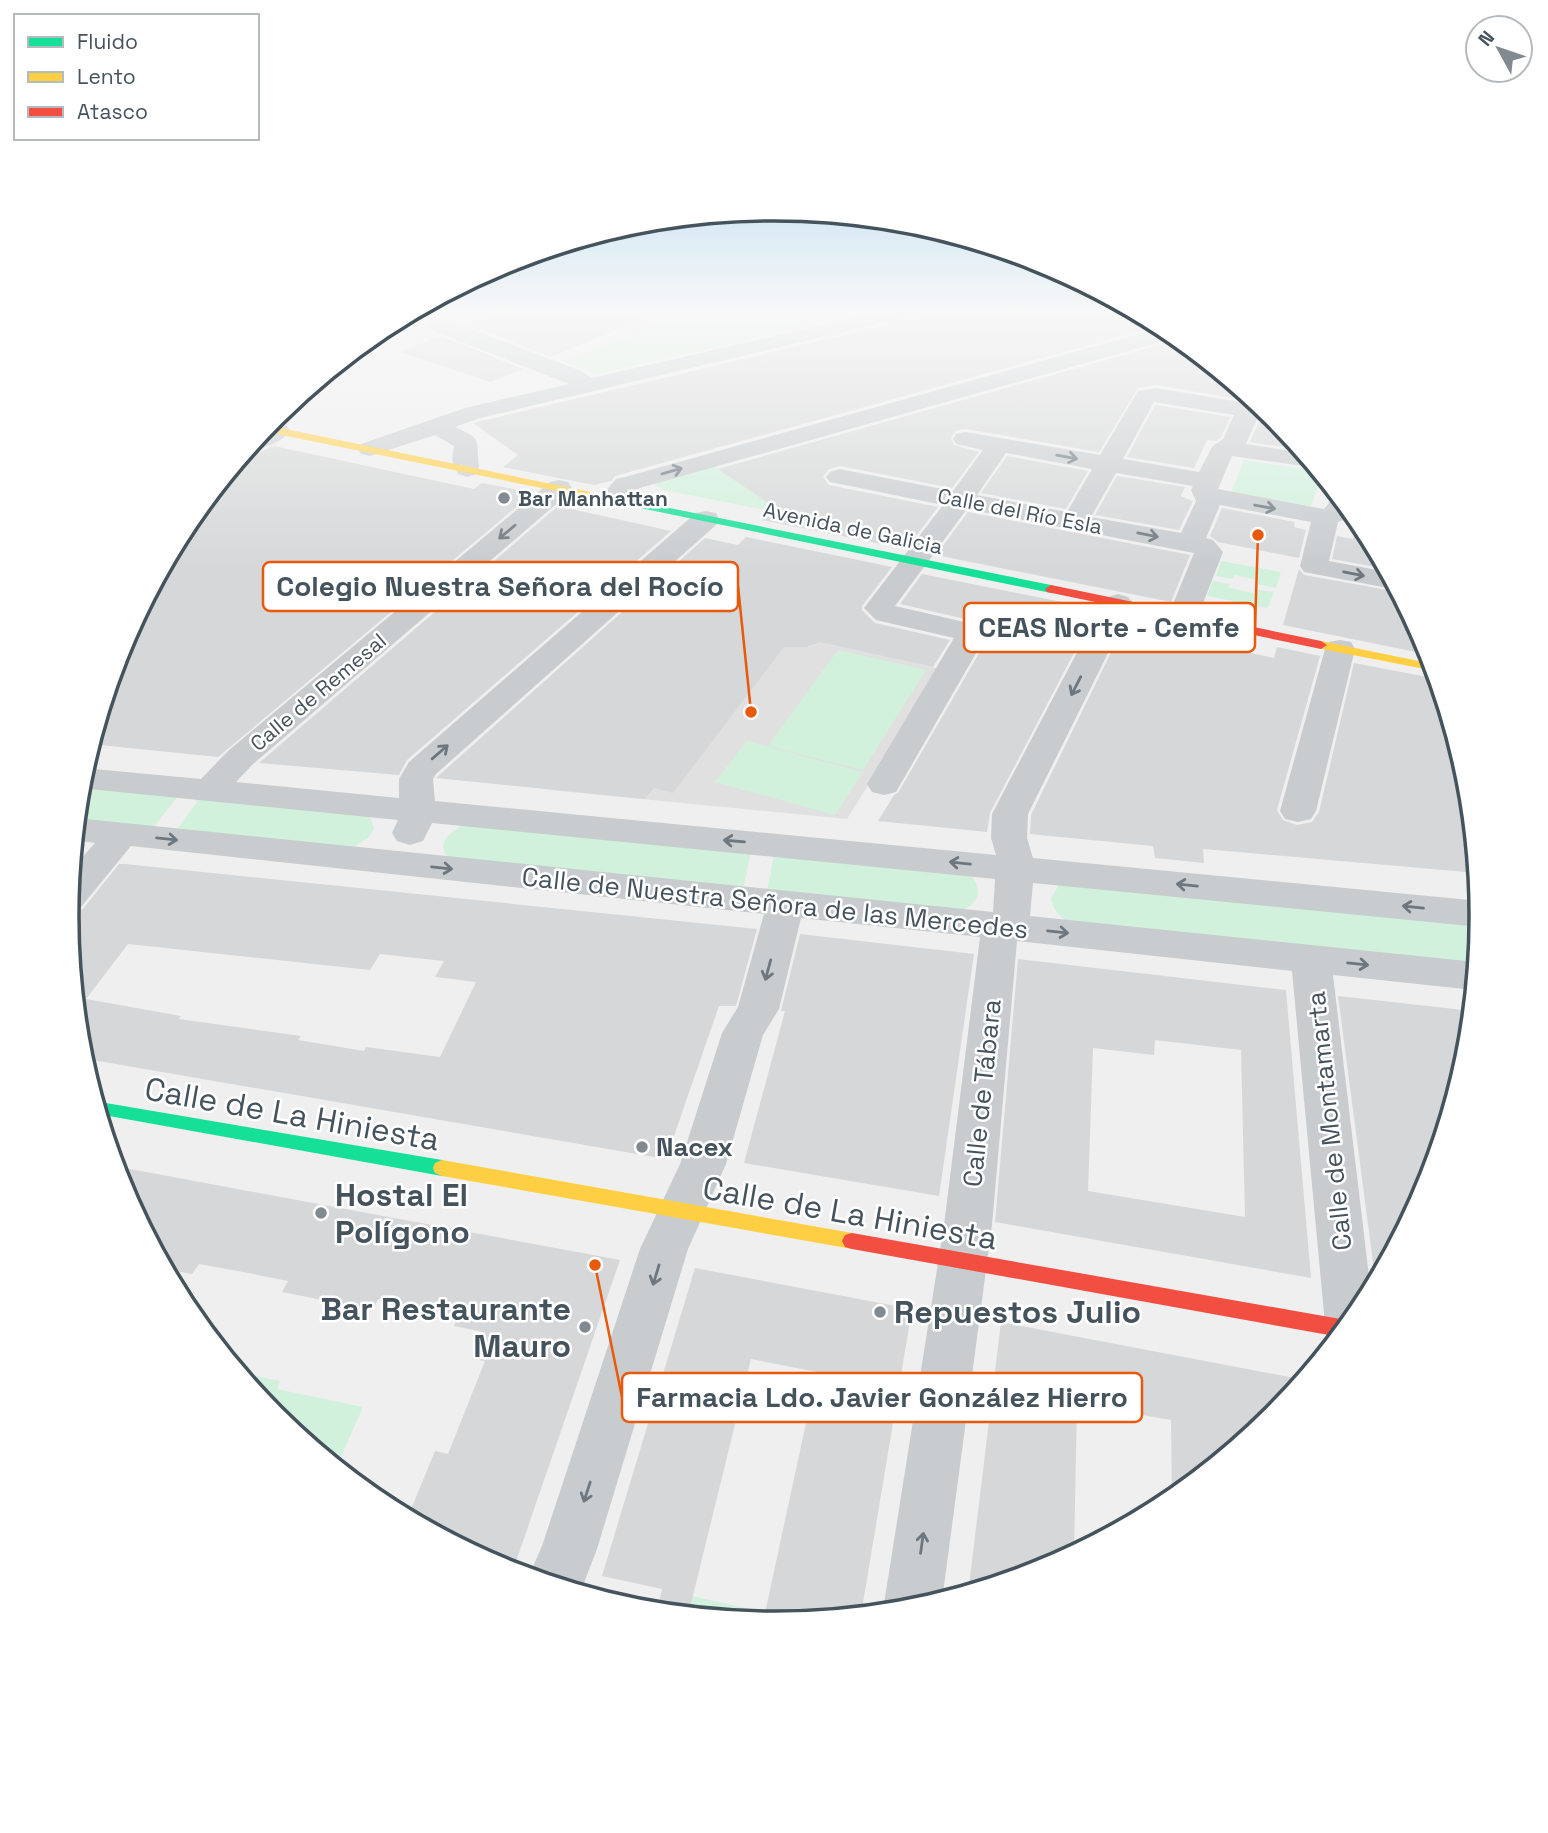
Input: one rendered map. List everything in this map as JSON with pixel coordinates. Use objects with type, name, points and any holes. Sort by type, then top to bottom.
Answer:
[{"type":"main road","name":"Avenida de Galicia","points":[[276,431],[1422,666]]},
{"type":"main road","name":"Calle de La Hiniesta","points":[[106,1109],[1335,1327]]},
{"type":"street","points":[[370,449],[400,442],[428,428],[540,398]]},
{"type":"street","points":[[612,499],[625,485],[635,481],[936,398]]},
{"type":"street","points":[[1075,522],[1144,398]]},
{"type":"street","points":[[1170,398],[1246,407]]},
{"type":"street","points":[[1182,616],[1209,552],[1196,544],[1209,500],[1208,488],[1221,452],[1234,443],[1253,413]]},
{"type":"street","points":[[421,459],[415,442],[428,428]]},
{"type":"street","points":[[428,428],[467,443],[467,469]]},
{"type":"street","points":[[965,439],[1107,464],[1208,488],[1335,506]]},
{"type":"street","points":[[884,784],[971,638],[962,630],[880,611],[880,606],[999,445]]},
{"type":"street","points":[[1228,448],[1298,460]]},
{"type":"street","name":"Calle del Río Esla","points":[[839,477],[1196,544]]},
{"type":"street","name":"Calle de Remesal","points":[[209,791],[240,758],[559,488]]},
{"type":"street","points":[[1337,509],[1325,523],[1314,566],[1382,580]]},
{"type":"street","points":[[396,863],[418,818],[416,782],[421,769],[706,519]]},
{"type":"street","name":"Calle de Tábara","points":[[914,1597],[963,1261],[998,940],[1013,911],[1015,868],[1009,834],[1011,811],[1118,603]]},
{"type":"street","points":[[1298,811],[1340,649]]},
{"type":"street","points":[[92,779],[1469,913]]},
{"type":"street","name":"Calle de Nuestra Señora de las Mercedes","points":[[85,830],[1467,975]]},
{"type":"street","points":[[80,884],[122,834]]},
{"type":"street","points":[[558,1577],[569,1549],[664,1249],[703,1164],[743,1033],[758,1009],[786,904]]},
{"type":"street","name":"Calle de Montamarta","points":[[1311,959],[1348,1308]]},
{"type":"shaded area","points":[[689,633],[797,647],[809,647],[819,640],[940,669],[847,819],[550,790]]},
{"type":"green space","points":[[1244,460],[1306,469],[1319,484],[1311,506],[1231,492]]},
{"type":"green space","points":[[714,466],[759,497],[765,495],[783,499],[771,511],[663,490],[653,483]]},
{"type":"green space","points":[[1221,561],[1281,572],[1276,588],[1257,584],[1258,580],[1234,575],[1233,579],[1216,576]]},
{"type":"green space","points":[[1213,581],[1230,584],[1229,588],[1254,593],[1255,589],[1274,592],[1268,608],[1207,596]]},
{"type":"green space","points":[[838,650],[926,670],[863,770],[768,746]]},
{"type":"green space","points":[[747,741],[863,772],[835,815],[715,782]]},
{"type":"green space","points":[[91,785],[180,793],[151,831],[85,825]]},
{"type":"green space","points":[[199,795],[370,816],[374,829],[368,838],[354,847],[171,834],[198,801],[195,800]]},
{"type":"green space","points":[[466,824],[752,848],[742,893],[449,859],[443,848],[446,838]]},
{"type":"green space","points":[[775,850],[971,876],[977,887],[977,897],[972,905],[961,911],[766,896]]},
{"type":"green space","points":[[1085,880],[1469,919],[1467,969],[1085,929],[1068,922],[1055,910],[1051,898],[1059,885]]},
{"type":"green space","points":[[251,1375],[280,1381],[277,1389],[363,1407],[340,1459],[282,1408]]},
{"type":"green space","points":[[692,1596],[760,1611],[729,1610],[690,1607]]},
{"type":"building","points":[[581,398],[899,398],[615,476],[611,481],[594,485],[503,467],[518,455],[473,423]]},
{"type":"building","points":[[972,398],[1132,398],[1099,452],[965,429],[955,431],[951,438],[954,445],[979,452],[952,488],[839,466],[828,470],[823,477],[829,485],[938,507],[906,549],[762,520],[774,507],[718,469]]},
{"type":"building","points":[[1155,405],[1230,417],[1221,437],[1216,441],[1207,440],[1194,468],[1127,457]]},
{"type":"building","points":[[1259,422],[1263,422],[1287,448],[1250,442]]},
{"type":"building","points":[[274,446],[474,489],[482,483],[533,493],[218,757],[100,745],[116,693],[150,609],[196,530],[254,455]]},
{"type":"building","points":[[1007,456],[1088,471],[1066,509],[981,493]]},
{"type":"building","points":[[1117,476],[1185,487],[1181,496],[1193,501],[1179,530],[1095,515]]},
{"type":"building","points":[[558,506],[671,531],[407,760],[399,775],[259,763]]},
{"type":"building","points":[[1222,508],[1295,522],[1294,527],[1306,530],[1299,558],[1218,542],[1210,536]]},
{"type":"building","points":[[968,512],[1190,555],[1171,602],[936,555]]},
{"type":"building","points":[[1354,534],[1375,567],[1332,559],[1337,536],[1353,539]]},
{"type":"building","points":[[746,537],[892,567],[862,606],[862,610],[875,623],[950,640],[933,667],[820,642],[807,647],[784,647],[673,793],[654,788],[645,799],[436,778],[705,538],[738,545]]},
{"type":"building","points":[[1299,569],[1304,575],[1388,590],[1417,652],[1283,625]]},
{"type":"building","points":[[922,574],[1097,609],[990,813],[987,832],[878,821],[898,793],[989,636],[974,621],[900,604]]},
{"type":"building","points":[[1129,616],[1168,624],[1164,635],[1274,658],[1277,647],[1320,656],[1277,810],[1283,820],[1297,825],[1312,822],[1319,812],[1354,663],[1426,677],[1446,737],[1456,781],[1468,872],[1203,849],[1204,863],[1155,858],[1153,846],[1030,834],[1031,815]]},
{"type":"building","points":[[119,864],[125,864],[757,929],[736,1006],[719,1006],[666,1159],[94,1060],[80,962],[79,910],[83,909]],"holes":[[[128,944],[370,970],[380,954],[444,961],[435,977],[476,982],[440,1057],[366,1047],[364,1051],[298,1040],[301,1036],[179,1019],[181,1016],[86,999]]]},
{"type":"building","points":[[800,934],[974,954],[939,1196],[744,1163],[785,1011],[781,1011]]},
{"type":"building","points":[[1018,959],[1286,990],[1311,1278],[995,1222]],"holes":[[[1155,1040],[1241,1050],[1245,1217],[1088,1191],[1093,1048],[1154,1055]]]},
{"type":"building","points":[[1338,996],[1463,1010],[1446,1096],[1432,1140],[1398,1224],[1374,1268]]},
{"type":"building","points":[[127,1168],[620,1260],[516,1562],[466,1540],[411,1509],[435,1451],[448,1454],[485,1361],[472,1359],[483,1332],[454,1326],[458,1315],[378,1299],[373,1310],[282,1292],[288,1281],[243,1272],[199,1264],[192,1274],[176,1271],[150,1224]]},
{"type":"building","points":[[695,1268],[912,1309],[862,1606],[765,1612],[817,1372],[751,1359],[690,1607],[659,1602],[662,1589],[602,1576]]},
{"type":"building","points":[[1001,1322],[1294,1378],[1232,1439],[1172,1486],[1171,1420],[1077,1404],[1074,1544],[1040,1559],[969,1583]]},
{"type":"traffic: fast","points":[[620,501],[1051,589]]},
{"type":"traffic: fast","points":[[106,1109],[442,1168]]},
{"type":"traffic: slow","points":[[277,431],[620,501]]},
{"type":"traffic: slow","points":[[1321,645],[1422,666]]},
{"type":"traffic: slow","points":[[442,1168],[852,1241]]},
{"type":"traffic: jam","points":[[1051,589],[1321,645]]},
{"type":"traffic: jam","points":[[852,1241],[1335,1327]]},
{"type":"place","name":"Bar Manhattan","points":[[504,498]]},
{"type":"place","name":"CEAS Norte - Cemfe","points":[[1258,535]]},
{"type":"place","name":"Colegio Nuestra Señora del Rocío","points":[[751,712]]},
{"type":"place","name":"Nacex","points":[[642,1147]]},
{"type":"place","name":"Hostal El Polígono","points":[[321,1213]]},
{"type":"place","name":"Farmacia Ldo. Javier González Hierro","points":[[595,1265]]},
{"type":"place","name":"Repuestos Julio","points":[[880,1312]]},
{"type":"place","name":"Bar Restaurante Mauro","points":[[585,1327]]}]
